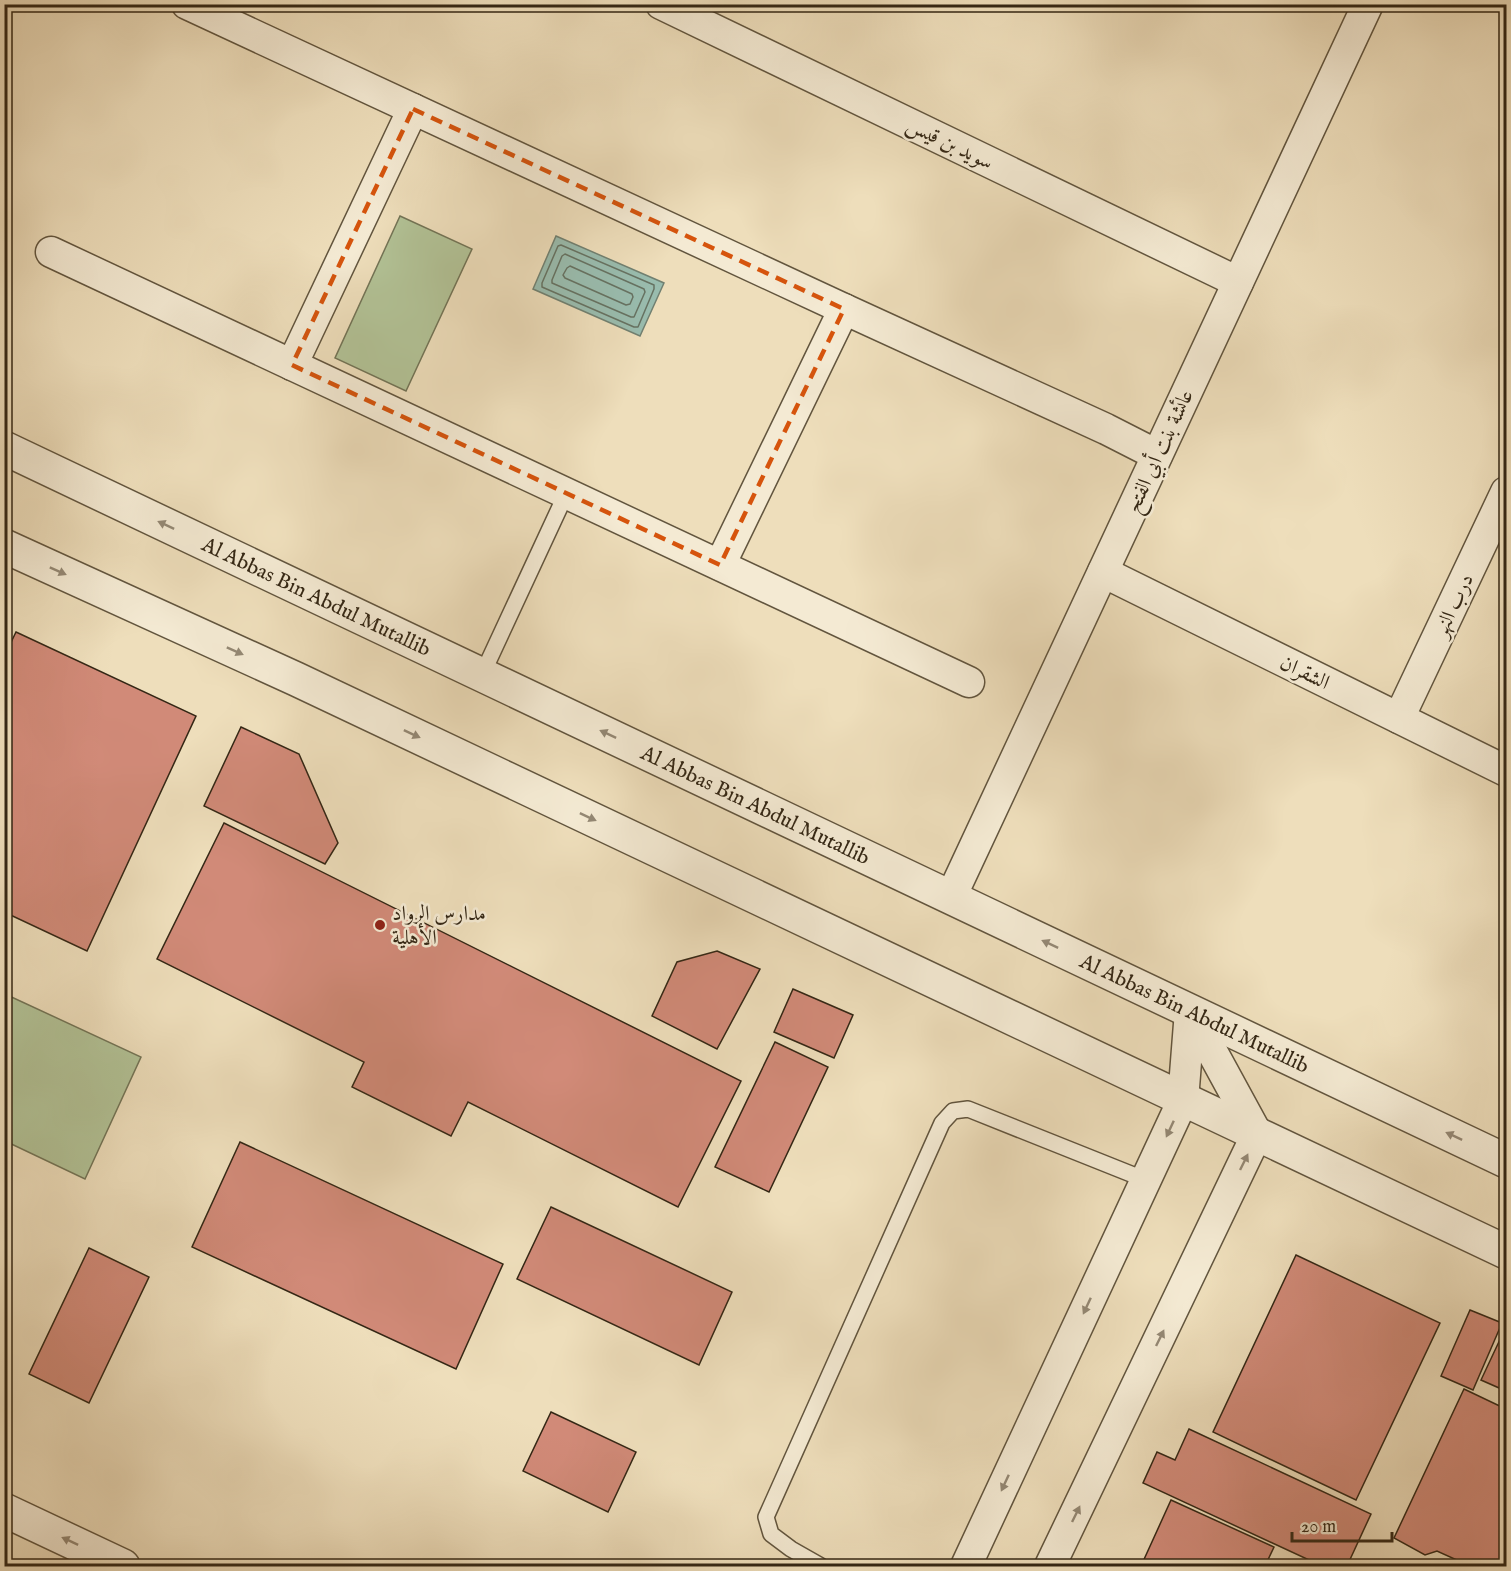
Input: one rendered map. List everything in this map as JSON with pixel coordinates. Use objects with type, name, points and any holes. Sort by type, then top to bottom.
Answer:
[{"type":"street","points":[[187,4],[1106,429],[1157,455]]},
{"type":"street","name":"سويد بن قيس","points":[[661,4],[1239,282]]},
{"type":"street","name":"عائشة بنت أبي الفتح","points":[[951,897],[1368,4]]},
{"type":"street","points":[[292,365],[413,110]]},
{"type":"street","points":[[51,252],[969,682]]},
{"type":"street","points":[[720,566],[844,309]]},
{"type":"street","name":"Al Abbas Bin Abdul Mutallib","points":[[4,448],[1506,1161]]},
{"type":"street","name":"درب النهر","points":[[1399,718],[1506,492]]},
{"type":"street","points":[[4,546],[296,679],[1506,1252]]},
{"type":"street","name":"الشقران","points":[[1102,572],[1506,771]]},
{"type":"street","points":[[966,1566],[1184,1100],[1190,1011]]},
{"type":"street","points":[[1190,1011],[1257,1134]]},
{"type":"street","points":[[1050,1566],[1257,1134]]},
{"type":"street","points":[[4,1510],[123,1566]]},
{"type":"lane","points":[[482,675],[566,494]]},
{"type":"lane","points":[[821,1566],[791,1549],[771,1534],[766,1517],[942,1123],[953,1112],[968,1109],[1146,1180]]},
{"type":"highlighted area","points":[[413,109],[844,309],[720,565],[292,365]]},
{"type":"shaded area","points":[[400,216],[472,249],[406,391],[335,358]]},
{"type":"shaded area","points":[[5,994],[141,1057],[85,1179],[5,1141]]},
{"type":"water","points":[[556,236],[664,283],[640,336],[533,289]]},
{"type":"building","points":[[16,632],[196,716],[87,951],[4,912],[4,657]]},
{"type":"building","points":[[241,727],[299,754],[338,843],[325,864],[204,806]]},
{"type":"building","points":[[224,823],[741,1081],[678,1207],[468,1102],[451,1136],[352,1087],[364,1062],[157,959]]},
{"type":"building","points":[[717,951],[760,969],[717,1049],[652,1016],[677,962]]},
{"type":"building","points":[[793,989],[853,1015],[834,1058],[774,1032]]},
{"type":"building","points":[[775,1042],[828,1067],[769,1192],[715,1167]]},
{"type":"building","points":[[240,1142],[503,1264],[456,1369],[192,1247]]},
{"type":"building","points":[[551,1207],[732,1292],[699,1365],[517,1279]]},
{"type":"building","points":[[89,1248],[149,1277],[89,1403],[29,1374]]},
{"type":"building","points":[[1296,1255],[1440,1323],[1356,1500],[1213,1432]]},
{"type":"building","points":[[1470,1310],[1502,1323],[1473,1390],[1441,1376]]},
{"type":"building","points":[[1504,1331],[1506,1332],[1506,1391],[1481,1380]]},
{"type":"building","points":[[1464,1389],[1506,1409],[1506,1566],[1470,1566],[1437,1551],[1425,1555],[1394,1538]]},
{"type":"building","points":[[551,1412],[636,1452],[608,1512],[523,1471]]},
{"type":"building","points":[[1189,1429],[1371,1514],[1347,1566],[1322,1566],[1143,1483],[1157,1452],[1175,1460]]},
{"type":"building","points":[[1171,1500],[1274,1547],[1265,1566],[1141,1566]]},
{"type":"place","name":"مدارس الرواد الأهلية","points":[[380,925]]}]
